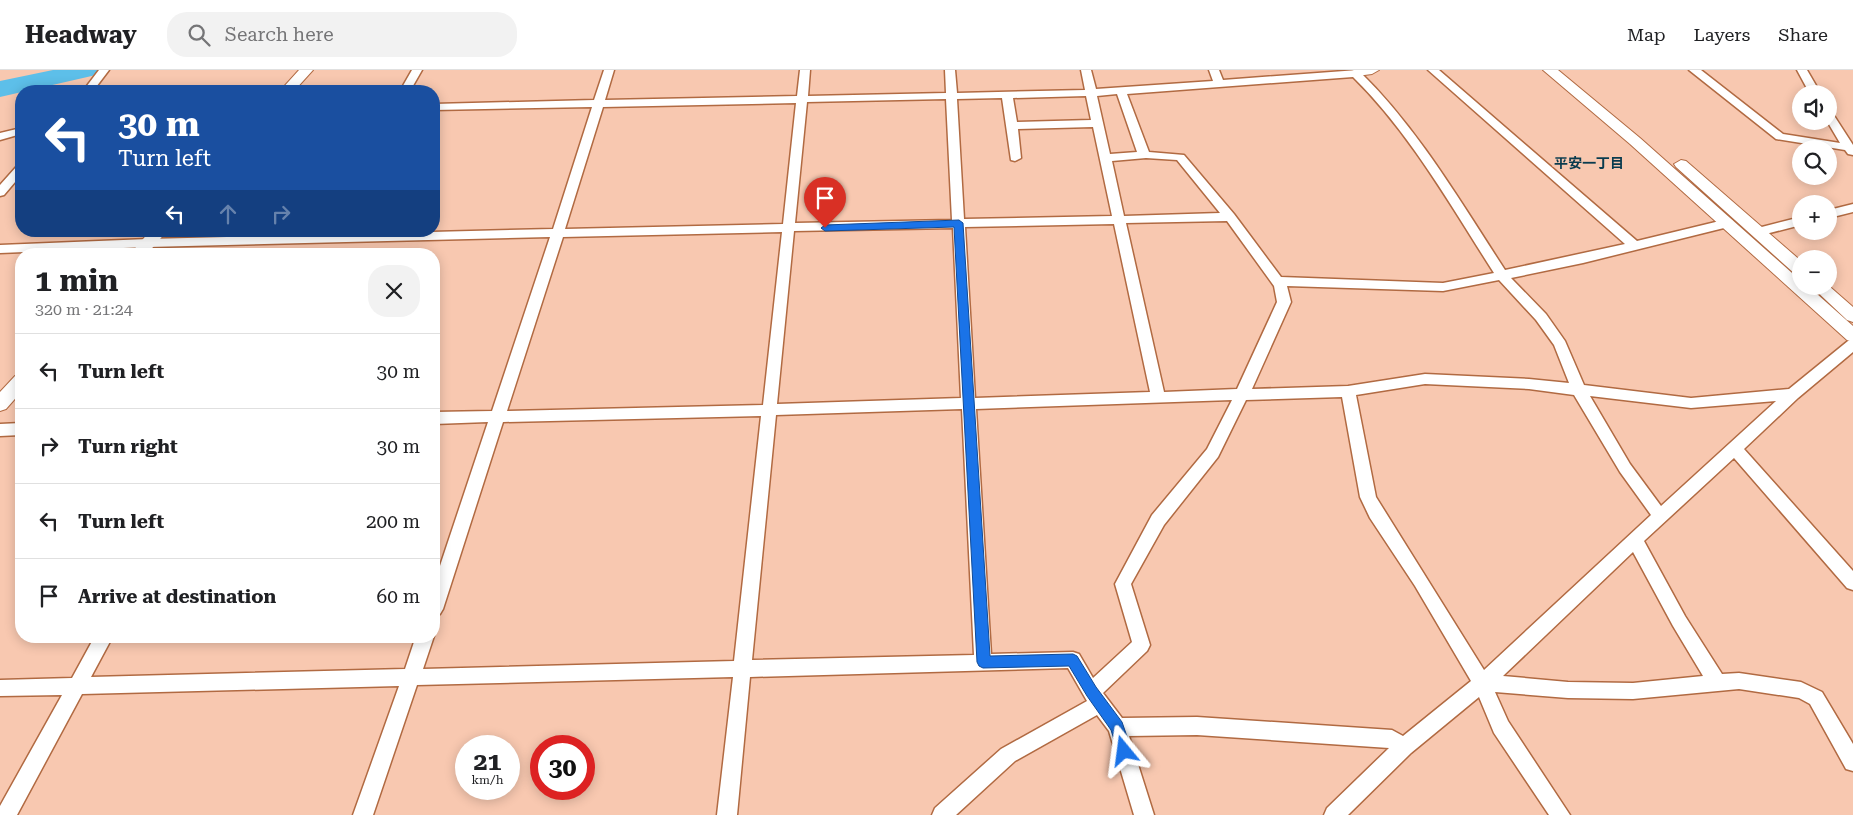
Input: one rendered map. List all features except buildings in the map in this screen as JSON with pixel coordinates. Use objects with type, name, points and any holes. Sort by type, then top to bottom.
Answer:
[{"type":"street","points":[[93,85],[104,70]]},
{"type":"street","points":[[292,85],[306,70]]},
{"type":"street","points":[[408,85],[417,70]]},
{"type":"street","points":[[440,591],[609,70]]},
{"type":"street","points":[[727,815],[805,70]]},
{"type":"street","points":[[950,70],[983,662]]},
{"type":"street","points":[[1086,70],[1158,397]]},
{"type":"street","points":[[1214,70],[1219,84]]},
{"type":"street","points":[[440,107],[1091,93],[1372,70]]},
{"type":"street","points":[[1433,70],[1635,246]]},
{"type":"street","points":[[1550,70],[1728,223],[1853,336]]},
{"type":"street","points":[[1569,70],[1660,146],[1792,262]]},
{"type":"street","points":[[1694,70],[1780,138],[1850,150]]},
{"type":"street","points":[[1802,70],[1811,85]]},
{"type":"street","points":[[1353,72],[1382,99],[1408,134],[1503,277],[1541,317],[1560,344],[1580,391],[1625,468],[1660,516]]},
{"type":"street","points":[[1121,91],[1144,156]]},
{"type":"street","points":[[1007,95],[1015,158]]},
{"type":"street","points":[[1012,126],[1099,123]]},
{"type":"street","points":[[1837,129],[1850,150]]},
{"type":"street","points":[[0,137],[15,133]]},
{"type":"street","points":[[942,815],[1008,755],[1096,697],[1140,645],[1122,584],[1158,520],[1213,453],[1284,302],[1276,280],[1230,217],[1180,157],[1106,158]]},
{"type":"street","points":[[0,192],[15,175]]},
{"type":"street","points":[[1837,212],[1853,208]]},
{"type":"street","points":[[440,236],[557,235],[959,223],[1120,222],[1230,217]]},
{"type":"street","points":[[1276,280],[1443,287],[1503,277],[1728,223]]},
{"type":"street","points":[[1758,232],[1792,223]]},
{"type":"street","points":[[25,248],[299,237]]},
{"type":"street","points":[[317,248],[323,237]]},
{"type":"street","points":[[0,249],[15,248]]},
{"type":"street","points":[[1829,295],[1853,316]]},
{"type":"street","points":[[1334,815],[1404,747],[1482,683],[1793,394],[1853,344]]},
{"type":"street","points":[[440,418],[768,410],[1348,391],[1425,379],[1529,384],[1691,403],[1793,394]]},
{"type":"street","points":[[0,404],[15,388]]},
{"type":"street","points":[[1348,391],[1368,497],[1376,513],[1421,581],[1482,683],[1501,727],[1560,815]]},
{"type":"street","points":[[0,430],[15,429]]},
{"type":"street","points":[[1734,448],[1853,583]]},
{"type":"street","points":[[1635,540],[1678,621],[1717,683]]},
{"type":"street","points":[[6,815],[100,643]]},
{"type":"street","points":[[363,815],[423,643]]},
{"type":"street","points":[[0,688],[741,667],[1073,660],[1096,697],[1118,727],[1144,815]]},
{"type":"street","points":[[1482,683],[1568,690],[1633,692],[1739,681],[1801,690],[1816,698],[1853,762]]},
{"type":"street","points":[[1118,727],[1197,726],[1392,739],[1404,747]]},
{"type":"waterway","points":[[18,85],[87,70]]},
{"type":"waterway","points":[[0,89],[15,86]]},
{"type":"district","name":"平安一丁目","points":[[1589,163]]},
{"type":"route","points":[[825,228],[959,223],[983,662],[1073,660],[1092,692],[1118,727],[1124,751]]}]
